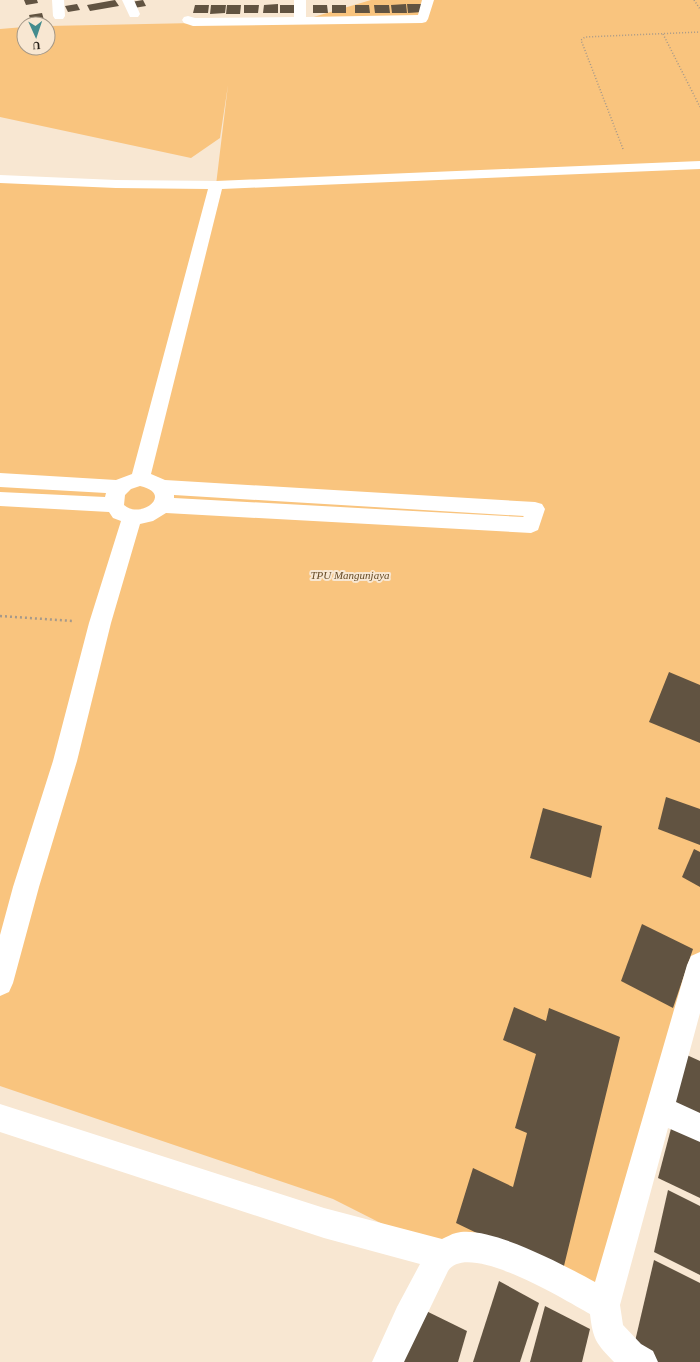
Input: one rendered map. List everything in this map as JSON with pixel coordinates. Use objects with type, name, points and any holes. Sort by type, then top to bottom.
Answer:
[{"type":"street","points":[[58,0],[59,16]]},
{"type":"street","points":[[128,0],[134,14]]},
{"type":"street","points":[[300,0],[300,21]]},
{"type":"street","points":[[188,20],[193,22],[422,18],[428,0]]},
{"type":"street","points":[[0,179],[116,184],[216,185],[700,165]]},
{"type":"street","points":[[140,479],[216,185]]},
{"type":"street","points":[[0,983],[26,887],[65,761],[100,623],[123,511],[114,496],[120,487],[129,481],[140,479],[153,480],[163,496]]},
{"type":"street","points":[[0,480],[120,487]]},
{"type":"street","points":[[0,499],[123,511],[144,517],[155,513],[163,496]]},
{"type":"street","points":[[163,496],[533,517]]},
{"type":"street","points":[[642,1362],[630,1355],[608,1333],[604,1305],[700,964]]},
{"type":"street","points":[[659,1109],[700,1128]]},
{"type":"street","points":[[0,1118],[324,1223],[442,1254]]},
{"type":"street","points":[[388,1362],[412,1309],[442,1254],[451,1249],[474,1246],[509,1256],[604,1305]]},
{"type":"path","points":[[694,0],[700,9]]},
{"type":"path","points":[[631,168],[580,40],[585,37],[700,32]]},
{"type":"path","points":[[664,34],[700,106]]},
{"type":"path","points":[[0,616],[100,623]]},
{"type":"green space","name":"TPU Mangunjaya","points":[[371,0],[700,0],[700,965],[604,1305],[563,1282],[442,1254],[333,1199],[0,1086],[0,179],[216,185],[228,85],[220,138],[191,158],[0,117],[0,29],[16,28],[16,56],[56,56],[56,26],[300,21]]},
{"type":"building","points":[[24,0],[37,0],[38,3],[26,5]]},
{"type":"building","points":[[115,0],[119,6],[90,11],[87,5]]},
{"type":"building","points":[[143,0],[146,6],[134,8],[131,2]]},
{"type":"building","points":[[77,4],[80,10],[68,12],[65,6]]},
{"type":"building","points":[[278,4],[278,13],[263,13],[264,5]]},
{"type":"building","points":[[406,4],[407,13],[392,13],[391,5]]},
{"type":"building","points":[[407,4],[422,4],[423,12],[408,13]]},
{"type":"building","points":[[195,5],[209,5],[208,13],[193,13]]},
{"type":"building","points":[[211,5],[226,5],[225,13],[210,14]]},
{"type":"building","points":[[227,5],[241,5],[240,14],[226,14]]},
{"type":"building","points":[[244,5],[259,5],[258,13],[244,13]]},
{"type":"building","points":[[280,5],[295,5],[294,13],[280,13]]},
{"type":"building","points":[[313,5],[327,5],[328,13],[313,13]]},
{"type":"building","points":[[332,5],[346,5],[346,13],[332,13]]},
{"type":"building","points":[[355,5],[369,5],[370,13],[355,13]]},
{"type":"building","points":[[374,5],[389,5],[390,13],[375,13]]},
{"type":"building","points":[[42,13],[43,16],[29,16]]},
{"type":"building","points":[[669,672],[700,685],[700,743],[649,722]]},
{"type":"building","points":[[666,797],[700,809],[700,845],[658,829]]},
{"type":"building","points":[[543,808],[602,826],[591,878],[530,858]]},
{"type":"building","points":[[694,849],[700,852],[700,887],[682,877]]},
{"type":"building","points":[[642,924],[693,949],[673,1008],[621,981]]},
{"type":"building","points":[[514,1007],[546,1021],[549,1008],[620,1037],[562,1274],[456,1223],[473,1168],[513,1187],[527,1133],[515,1128],[536,1054],[503,1040]]},
{"type":"building","points":[[678,1051],[700,1061],[700,1121],[665,1105]]},
{"type":"building","points":[[673,1121],[700,1133],[700,1198],[658,1178]]},
{"type":"building","points":[[668,1190],[700,1206],[700,1275],[654,1252]]},
{"type":"building","points":[[654,1260],[700,1283],[700,1362],[656,1362],[633,1350]]},
{"type":"building","points":[[499,1281],[539,1303],[520,1362],[473,1362]]},
{"type":"building","points":[[416,1306],[467,1331],[458,1362],[399,1362]]},
{"type":"building","points":[[545,1306],[590,1329],[582,1362],[530,1362]]}]
